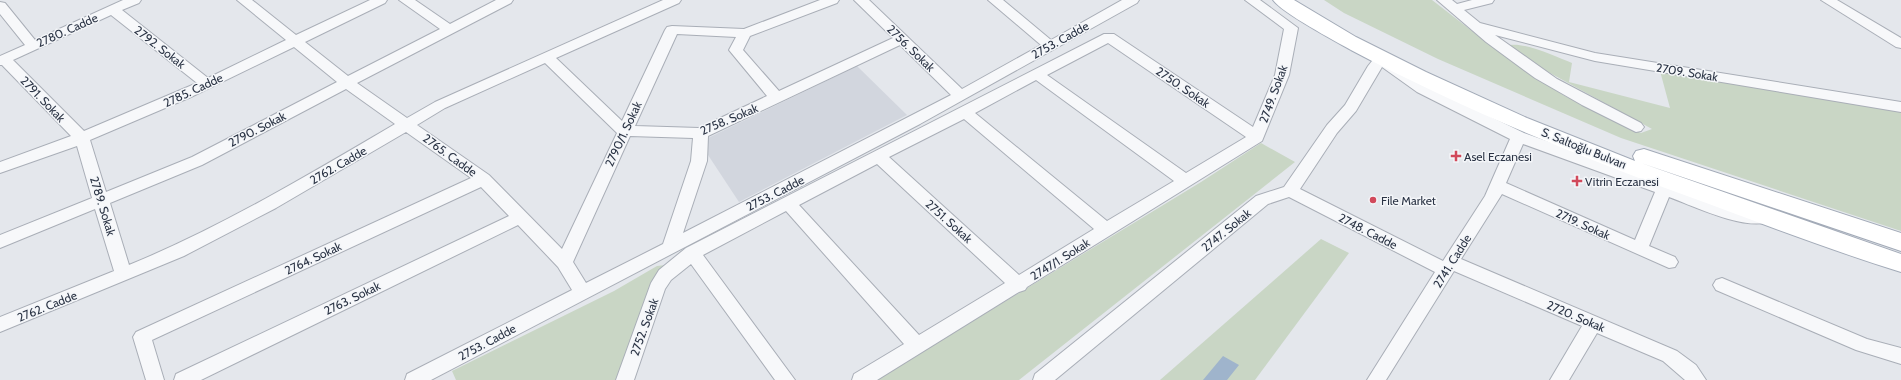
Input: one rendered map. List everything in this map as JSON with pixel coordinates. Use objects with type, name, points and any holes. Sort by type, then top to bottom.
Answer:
[{"type":"main road","name":"S. Saltoğlu Bulvarı","points":[[1282,0],[1335,34],[1381,59],[1486,107],[1576,145],[1773,219],[1901,264]]},
{"type":"main road","name":"S. Saltoğlu Bulvarı","points":[[1304,0],[1343,23],[1387,46],[1501,99],[1571,128],[1698,174],[1901,242]]},
{"type":"street","name":"2780. Cadde","points":[[2,60],[134,0]]},
{"type":"street","name":"2765. Cadde","points":[[244,0],[294,42],[348,83],[483,179],[564,262],[582,292]]},
{"type":"street","name":"2785. Cadde","points":[[0,168],[82,138],[207,84],[380,0]]},
{"type":"street","points":[[406,0],[449,29]]},
{"type":"street","name":"2790. Sokak","points":[[0,242],[197,161],[506,0]]},
{"type":"street","name":"2762. Cadde","points":[[0,325],[178,252],[270,204],[440,105],[674,0]]},
{"type":"street","points":[[658,7],[672,30],[745,33],[832,0]]},
{"type":"street","name":"2756. Sokak","points":[[861,0],[961,96]]},
{"type":"street","points":[[995,0],[1050,46]]},
{"type":"street","name":"2749. Sokak","points":[[1252,0],[1291,28],[1282,76],[1257,137]]},
{"type":"street","points":[[1444,0],[1475,26],[1540,75],[1636,127]]},
{"type":"street","points":[[1455,9],[1487,0]]},
{"type":"street","points":[[1828,0],[1901,44]]},
{"type":"street","name":"2753. Cadde","points":[[414,380],[915,121],[1050,46],[1126,1]]},
{"type":"street","points":[[0,6],[33,46]]},
{"type":"street","name":"2792. Sokak","points":[[113,10],[207,84]]},
{"type":"street","name":"2709. Sokak","points":[[1475,26],[1595,57],[1901,107]]},
{"type":"street","name":"2790/1. Sokak","points":[[564,262],[672,30]]},
{"type":"street","points":[[745,33],[736,50],[777,98]]},
{"type":"street","name":"2750. Sokak","points":[[1037,74],[1109,37],[1257,137]]},
{"type":"street","name":"2758. Sokak","points":[[624,131],[701,133],[902,39]]},
{"type":"street","points":[[546,57],[624,131]]},
{"type":"street","points":[[1290,191],[1332,129],[1351,108],[1373,69],[1381,59],[1422,89],[1519,137],[1736,215],[1773,219]]},
{"type":"street","name":"2791. Sokak","points":[[2,60],[82,138]]},
{"type":"street","points":[[786,380],[692,253],[1037,74],[1185,181]]},
{"type":"street","points":[[965,112],[1107,230]]},
{"type":"street","points":[[670,247],[699,161],[701,133]]},
{"type":"street","name":"2747/1. Sokak","points":[[861,380],[1257,137]]},
{"type":"street","name":"2741. Cadde","points":[[1376,380],[1492,197],[1519,137]]},
{"type":"street","name":"2789. Sokak","points":[[82,138],[102,200],[123,274]]},
{"type":"street","name":"2751. Sokak","points":[[879,156],[1018,285]]},
{"type":"street","name":"2764. Sokak","points":[[155,380],[142,337],[483,179]]},
{"type":"street","name":"2719. Sokak","points":[[1497,185],[1669,262]]},
{"type":"street","points":[[1639,249],[1664,190]]},
{"type":"street","name":"2748. Cadde","points":[[1290,191],[1448,266]]},
{"type":"street","name":"2747. Sokak","points":[[1042,380],[1262,200],[1290,191]]},
{"type":"street","points":[[788,203],[917,346]]},
{"type":"street","name":"2763. Sokak","points":[[183,380],[521,217]]},
{"type":"street","name":"2752. Sokak","points":[[625,380],[657,288],[665,275],[692,253]]},
{"type":"street","name":"2720. Sokak","points":[[1448,266],[1670,356],[1697,379]]},
{"type":"street","points":[[1722,285],[1864,345],[1901,356]]},
{"type":"street","points":[[1559,380],[1593,324]]},
{"type":"shaded area","points":[[857,66],[907,115],[739,202],[708,155],[706,139]]},
{"type":"green space","points":[[1324,0],[1432,0],[1485,41],[1563,95],[1607,118],[1641,133],[1652,129],[1517,55],[1506,46],[1521,45],[1530,47],[1572,63],[1569,82],[1670,108],[1660,71],[1901,109],[1901,231],[1621,138],[1438,59],[1344,13]]},
{"type":"green space","points":[[1261,143],[1295,162],[1019,380],[876,380],[1201,182]]},
{"type":"green space","points":[[1321,239],[1349,253],[1255,380],[1160,380]]},
{"type":"green space","points":[[666,265],[658,274],[616,380],[456,380],[452,371],[614,291],[657,266]]},
{"type":"water","points":[[1223,356],[1239,365],[1227,380],[1203,380]]},
{"type":"place","name":"Asel Eczanesi","points":[[1456,156]]},
{"type":"place","name":"Vitrin Eczanesi","points":[[1577,181]]},
{"type":"place","name":"File Market","points":[[1373,200]]}]
